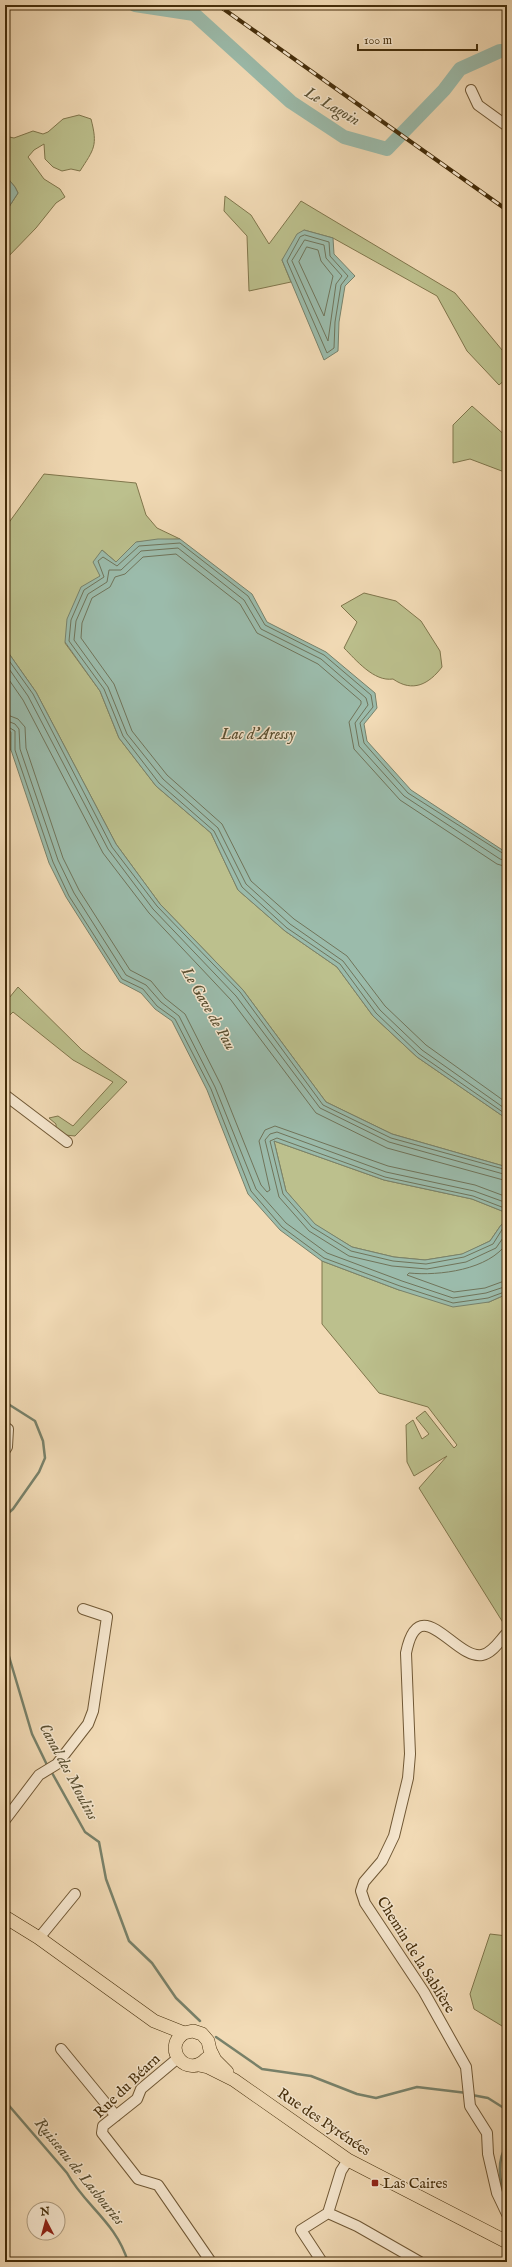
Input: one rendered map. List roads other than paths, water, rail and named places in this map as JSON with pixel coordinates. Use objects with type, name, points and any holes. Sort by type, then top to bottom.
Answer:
[{"type":"main road","name":"Rue des Pyrénées","points":[[5,1917],[39,1938],[154,2021],[184,2033],[193,2032],[202,2034],[208,2041],[210,2050],[215,2060],[234,2080]]},
{"type":"main road","name":"Rue des Pyrénées","points":[[154,2021],[176,2053]]},
{"type":"main road","points":[[184,2033],[178,2039],[176,2053],[187,2066],[199,2065],[206,2059],[210,2050]]},
{"type":"main road","name":"Rue des Pyrénées","points":[[199,2065],[208,2067],[234,2080],[348,2160],[507,2242]]},
{"type":"street","points":[[471,90],[478,105],[507,126]]},
{"type":"street","points":[[5,1095],[67,1142]]},
{"type":"street","points":[[5,1450],[7,1447],[8,1429]]},
{"type":"street","points":[[5,1820],[39,1775],[58,1764],[88,1724],[93,1711],[107,1617],[83,1609]]},
{"type":"street","name":"Chemin de la Sablière","points":[[507,1633],[488,1652],[480,1655],[466,1651],[441,1631],[430,1627],[420,1627],[414,1631],[409,1639],[406,1653],[410,1754],[408,1778],[394,1836],[382,1861],[364,1882],[361,1892],[365,1903],[424,1992],[466,2067],[468,2094],[476,2117],[487,2133],[488,2154],[497,2193],[507,2214]]},
{"type":"street","points":[[39,1938],[75,1894]]},
{"type":"street","points":[[61,2049],[116,2116]]},
{"type":"street","name":"Rue du Béarn","points":[[176,2053],[142,2089],[137,2099],[103,2126],[102,2133],[138,2179],[158,2185],[211,2262]]},
{"type":"street","points":[[322,2262],[302,2230],[328,2213],[341,2171],[348,2160]]},
{"type":"street","points":[[328,2213],[357,2226],[420,2262]]},
{"type":"water","points":[[5,175],[18,193],[5,213]]},
{"type":"water","points":[[304,230],[333,238],[334,254],[355,276],[345,286],[339,322],[338,351],[324,360],[282,260],[297,234]]},
{"type":"water","name":"Lac d'Aressy","points":[[158,539],[180,539],[252,594],[267,622],[326,652],[375,693],[377,708],[364,724],[367,741],[411,790],[507,853],[507,1119],[417,1057],[373,1016],[337,967],[285,931],[238,890],[211,833],[156,786],[119,738],[100,691],[65,642],[67,619],[81,587],[100,576],[93,562],[102,550],[116,562],[136,542]]},
{"type":"water","name":"Le Gave de Pau","points":[[5,648],[36,692],[116,844],[160,904],[243,990],[326,1102],[392,1134],[507,1167],[507,1213],[472,1199],[384,1180],[274,1141],[286,1191],[315,1224],[352,1247],[394,1257],[425,1260],[462,1254],[490,1241],[501,1225],[507,1222],[507,1294],[489,1302],[453,1307],[399,1290],[322,1261],[280,1230],[248,1194],[207,1090],[172,1021],[155,1009],[141,993],[120,982],[66,897],[49,863],[11,750],[11,732],[5,728]]},
{"type":"waterway","name":"Le Lagoin","points":[[135,5],[194,14],[291,102],[344,137],[387,149],[444,90],[460,69],[500,51],[507,51]]},
{"type":"waterway","name":"Canal des Moulins","points":[[5,1402],[35,1421],[43,1441],[45,1458],[39,1472],[13,1509],[5,1516]]},
{"type":"waterway","name":"Canal des Moulins","points":[[5,1643],[32,1734],[48,1767]]},
{"type":"waterway","name":"Canal des Moulins","points":[[51,1771],[85,1832],[99,1842],[106,1879],[129,1941],[152,1963],[176,1998],[200,2021]]},
{"type":"waterway","name":"Canal des Moulins","points":[[216,2037],[262,2069],[311,2076],[357,2094],[376,2098],[417,2087],[467,2093]]},
{"type":"waterway","name":"Canal des Moulins","points":[[472,2095],[488,2098],[507,2110]]},
{"type":"waterway","name":"Ruisseau de Lasbouries","points":[[5,2101],[67,2173],[74,2185],[108,2225],[123,2248],[128,2262]]},
{"type":"waterway","name":"Canal des Moulins","points":[[507,2144],[501,2158],[500,2165],[502,2186],[507,2200]]},
{"type":"railway","points":[[218,5],[507,210]]},
{"type":"place","name":"Las Caires","points":[[375,2183]]}]
